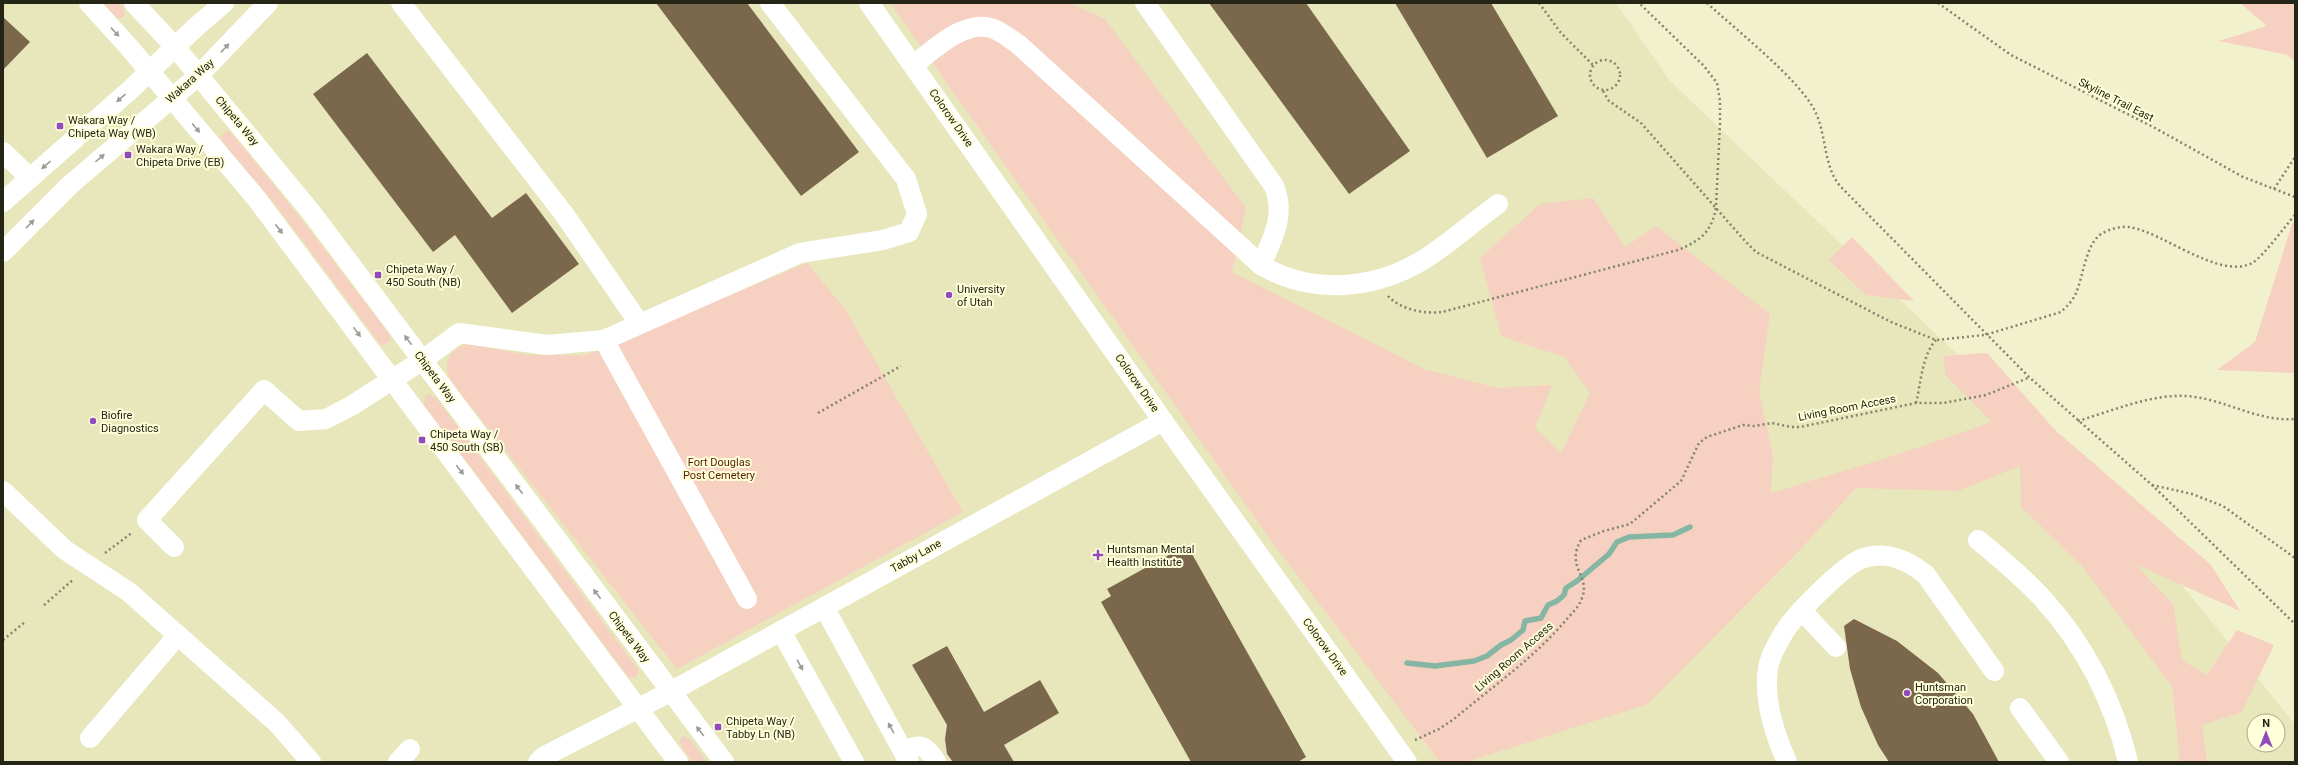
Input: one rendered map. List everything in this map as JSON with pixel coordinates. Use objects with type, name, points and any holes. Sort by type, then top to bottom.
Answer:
[{"type":"street","points":[[89,3],[150,72],[256,198],[678,762]]},
{"type":"street","name":"Chipeta Way","points":[[134,3],[175,47],[311,212],[724,762]]},
{"type":"street","points":[[3,202],[150,72],[175,47],[224,3]]},
{"type":"street","name":"Wakara Way","points":[[3,252],[71,184],[198,76],[268,3]]},
{"type":"street","points":[[401,3],[564,214],[639,323]]},
{"type":"street","points":[[174,547],[147,520],[264,390],[299,421],[326,420],[393,380],[459,333],[547,345],[604,340],[639,323],[800,253],[883,240],[909,232],[917,214],[906,179],[770,3]]},
{"type":"street","name":"Colorow Drive","points":[[869,3],[1163,421],[1403,756]]},
{"type":"street","points":[[1145,3],[1274,186],[1280,204],[1280,217],[1276,232],[1262,265]]},
{"type":"street","points":[[913,65],[947,40],[970,28],[980,26],[1000,31],[1018,44],[1262,265],[1278,275],[1326,286],[1347,286],[1373,282],[1404,270],[1423,260],[1498,204]]},
{"type":"street","points":[[3,152],[30,178]]},
{"type":"street","points":[[604,340],[748,599]]},
{"type":"street","name":"Tabby Lane","points":[[538,762],[543,757],[670,692],[1163,421]]},
{"type":"street","points":[[3,491],[65,550],[129,592],[277,723],[306,761]]},
{"type":"street","points":[[1978,540],[2023,578],[2044,600],[2080,647],[2110,706],[2123,738],[2128,762]]},
{"type":"street","points":[[1787,762],[1777,739],[1770,714],[1767,689],[1769,666],[1783,633],[1802,611],[1846,566],[1862,559],[1880,556],[1898,558],[1915,566],[1926,575],[1994,671]]},
{"type":"street","points":[[824,607],[907,757],[918,745],[924,747],[930,752],[936,762]]},
{"type":"street","points":[[1802,611],[1836,647]]},
{"type":"street","points":[[781,631],[854,762]]},
{"type":"street","points":[[90,738],[178,636]]},
{"type":"street","points":[[2020,708],[2059,762]]},
{"type":"path","points":[[1539,3],[1561,33],[1593,65]]},
{"type":"path","points":[[1373,282],[1391,300],[1401,306],[1434,313],[1442,312],[1678,250],[1698,241],[1705,235],[1714,218],[1716,207],[1720,124],[1720,101],[1717,83],[1704,66],[1639,3]]},
{"type":"path","points":[[1707,3],[1779,69],[1809,101],[1820,124],[1830,172],[1840,186],[2029,378],[2152,484],[2295,624]]},
{"type":"path","name":"Skyline Trail East","points":[[1938,3],[2011,55],[2155,128],[2243,177],[2295,197]]},
{"type":"path","points":[[1603,91],[1613,88],[1620,80],[1617,65],[1608,60],[1598,62],[1593,65],[1589,79],[1594,87],[1603,91],[1609,101],[1641,123],[1745,242],[1768,260],[1891,322],[1936,340],[1985,334],[2061,312],[2071,303],[2076,294],[2092,244],[2101,234],[2114,228],[2129,227],[2208,261],[2224,265],[2242,266],[2257,259],[2295,216]]},
{"type":"path","points":[[2274,189],[2295,157]]},
{"type":"path","points":[[1916,403],[1930,346],[1936,340]]},
{"type":"path","points":[[818,413],[901,366]]},
{"type":"path","name":"Living Room Access","points":[[1403,756],[1454,719],[1549,640],[1577,607],[1583,597],[1582,580],[1576,565],[1575,555],[1581,540],[1604,531],[1630,524],[1681,481],[1700,442],[1707,437],[1743,425],[1754,426],[1772,423],[1791,427],[1800,427],[1916,403],[1942,403],[1986,395],[2029,378]]},
{"type":"path","points":[[2078,421],[2154,399],[2186,396],[2222,402],[2255,415],[2282,420],[2295,419]]},
{"type":"path","points":[[2152,484],[2192,494],[2223,506],[2295,558]]},
{"type":"path","points":[[100,557],[147,520]]},
{"type":"path","points":[[44,605],[78,575]]},
{"type":"path","points":[[3,640],[25,622]]},
{"type":"shaded area","name":"University of Utah","points":[[3,3],[1616,3],[1670,81],[2121,510],[2295,724],[2295,762],[3,762]]},
{"type":"green space","points":[[103,3],[118,3],[124,9],[125,15],[120,19],[117,18]]},
{"type":"green space","points":[[890,3],[1069,3],[1105,19],[1246,208],[1232,272],[1424,369],[1497,388],[1552,385],[1535,428],[1561,453],[1590,393],[1564,357],[1501,336],[1480,258],[1540,204],[1593,198],[1625,247],[1656,226],[1770,314],[1759,392],[1773,455],[1771,493],[1893,456],[1992,422],[1946,376],[1943,356],[1987,353],[2054,429],[2211,565],[2240,611],[2135,564],[2173,604],[2182,660],[2207,675],[2237,630],[2274,645],[2242,712],[2202,725],[2207,762],[2180,762],[2172,687],[2082,566],[2021,507],[2020,466],[1958,491],[1856,488],[1799,551],[1648,704],[1466,762],[1440,762],[1272,542]]},
{"type":"green space","points":[[2240,3],[2295,3],[2295,62],[2288,55],[2219,41],[2267,26]]},
{"type":"green space","points":[[226,131],[230,132],[271,181],[389,334],[391,340],[384,346],[381,345],[278,208],[222,141],[221,137]]},
{"type":"green space","points":[[2295,221],[2295,373],[2217,370],[2255,342],[2292,224]]},
{"type":"green space","points":[[1852,237],[1914,301],[1866,295],[1829,260]]},
{"type":"green space","name":"Fort Douglas Post Cemetery","points":[[807,263],[845,309],[963,512],[677,669],[462,395],[449,376],[447,363],[454,351],[467,344],[529,355],[586,355]]},
{"type":"green space","points":[[429,394],[437,399],[639,671],[636,678],[628,677],[424,405],[425,396]]},
{"type":"green space","points":[[683,736],[689,738],[707,762],[692,762],[679,742]]},
{"type":"building","points":[[656,3],[747,3],[859,152],[801,196]]},
{"type":"building","points":[[1209,3],[1306,3],[1410,151],[1349,194]]},
{"type":"building","points":[[1395,3],[1491,3],[1558,116],[1487,158]]},
{"type":"building","points":[[3,17],[30,42],[3,70]]},
{"type":"building","points":[[367,53],[492,218],[526,193],[579,264],[512,313],[455,235],[433,252],[313,94]]},
{"type":"building","points":[[1187,545],[1306,757],[1298,762],[1191,762],[1101,602],[1111,596],[1107,589]]},
{"type":"building","name":"Huntsman Corporation","points":[[1854,619],[1897,641],[1938,673],[1973,714],[1999,762],[1889,762],[1878,745],[1861,707],[1850,669],[1844,626]]},
{"type":"building","points":[[947,646],[984,712],[1040,680],[1059,713],[1004,745],[1014,762],[953,762],[947,754],[945,739],[947,725],[912,665]]},
{"type":"waterway","points":[[1407,663],[1435,666],[1474,661],[1487,656],[1523,630],[1525,621],[1541,618],[1548,605],[1557,601],[1564,595],[1566,588],[1577,581],[1609,554],[1617,542],[1629,537],[1673,535],[1690,527]]},
{"type":"place","name":"Wakara Way / Chipeta Way (WB)","points":[[60,126]]},
{"type":"place","name":"Wakara Way / Chipeta Drive (EB)","points":[[128,155]]},
{"type":"place","name":"Chipeta Way / 450 South (NB)","points":[[378,275]]},
{"type":"place","name":"University of Utah","points":[[949,295]]},
{"type":"place","name":"Biofire Diagnostics","points":[[93,421]]},
{"type":"place","name":"Chipeta Way / 450 South (SB)","points":[[422,440]]},
{"type":"place","name":"Huntsman Mental Health Institute","points":[[1098,555]]},
{"type":"place","name":"Huntsman Corporation","points":[[1907,693]]},
{"type":"place","name":"Chipeta Way / Tabby Ln (NB)","points":[[718,727]]}]
